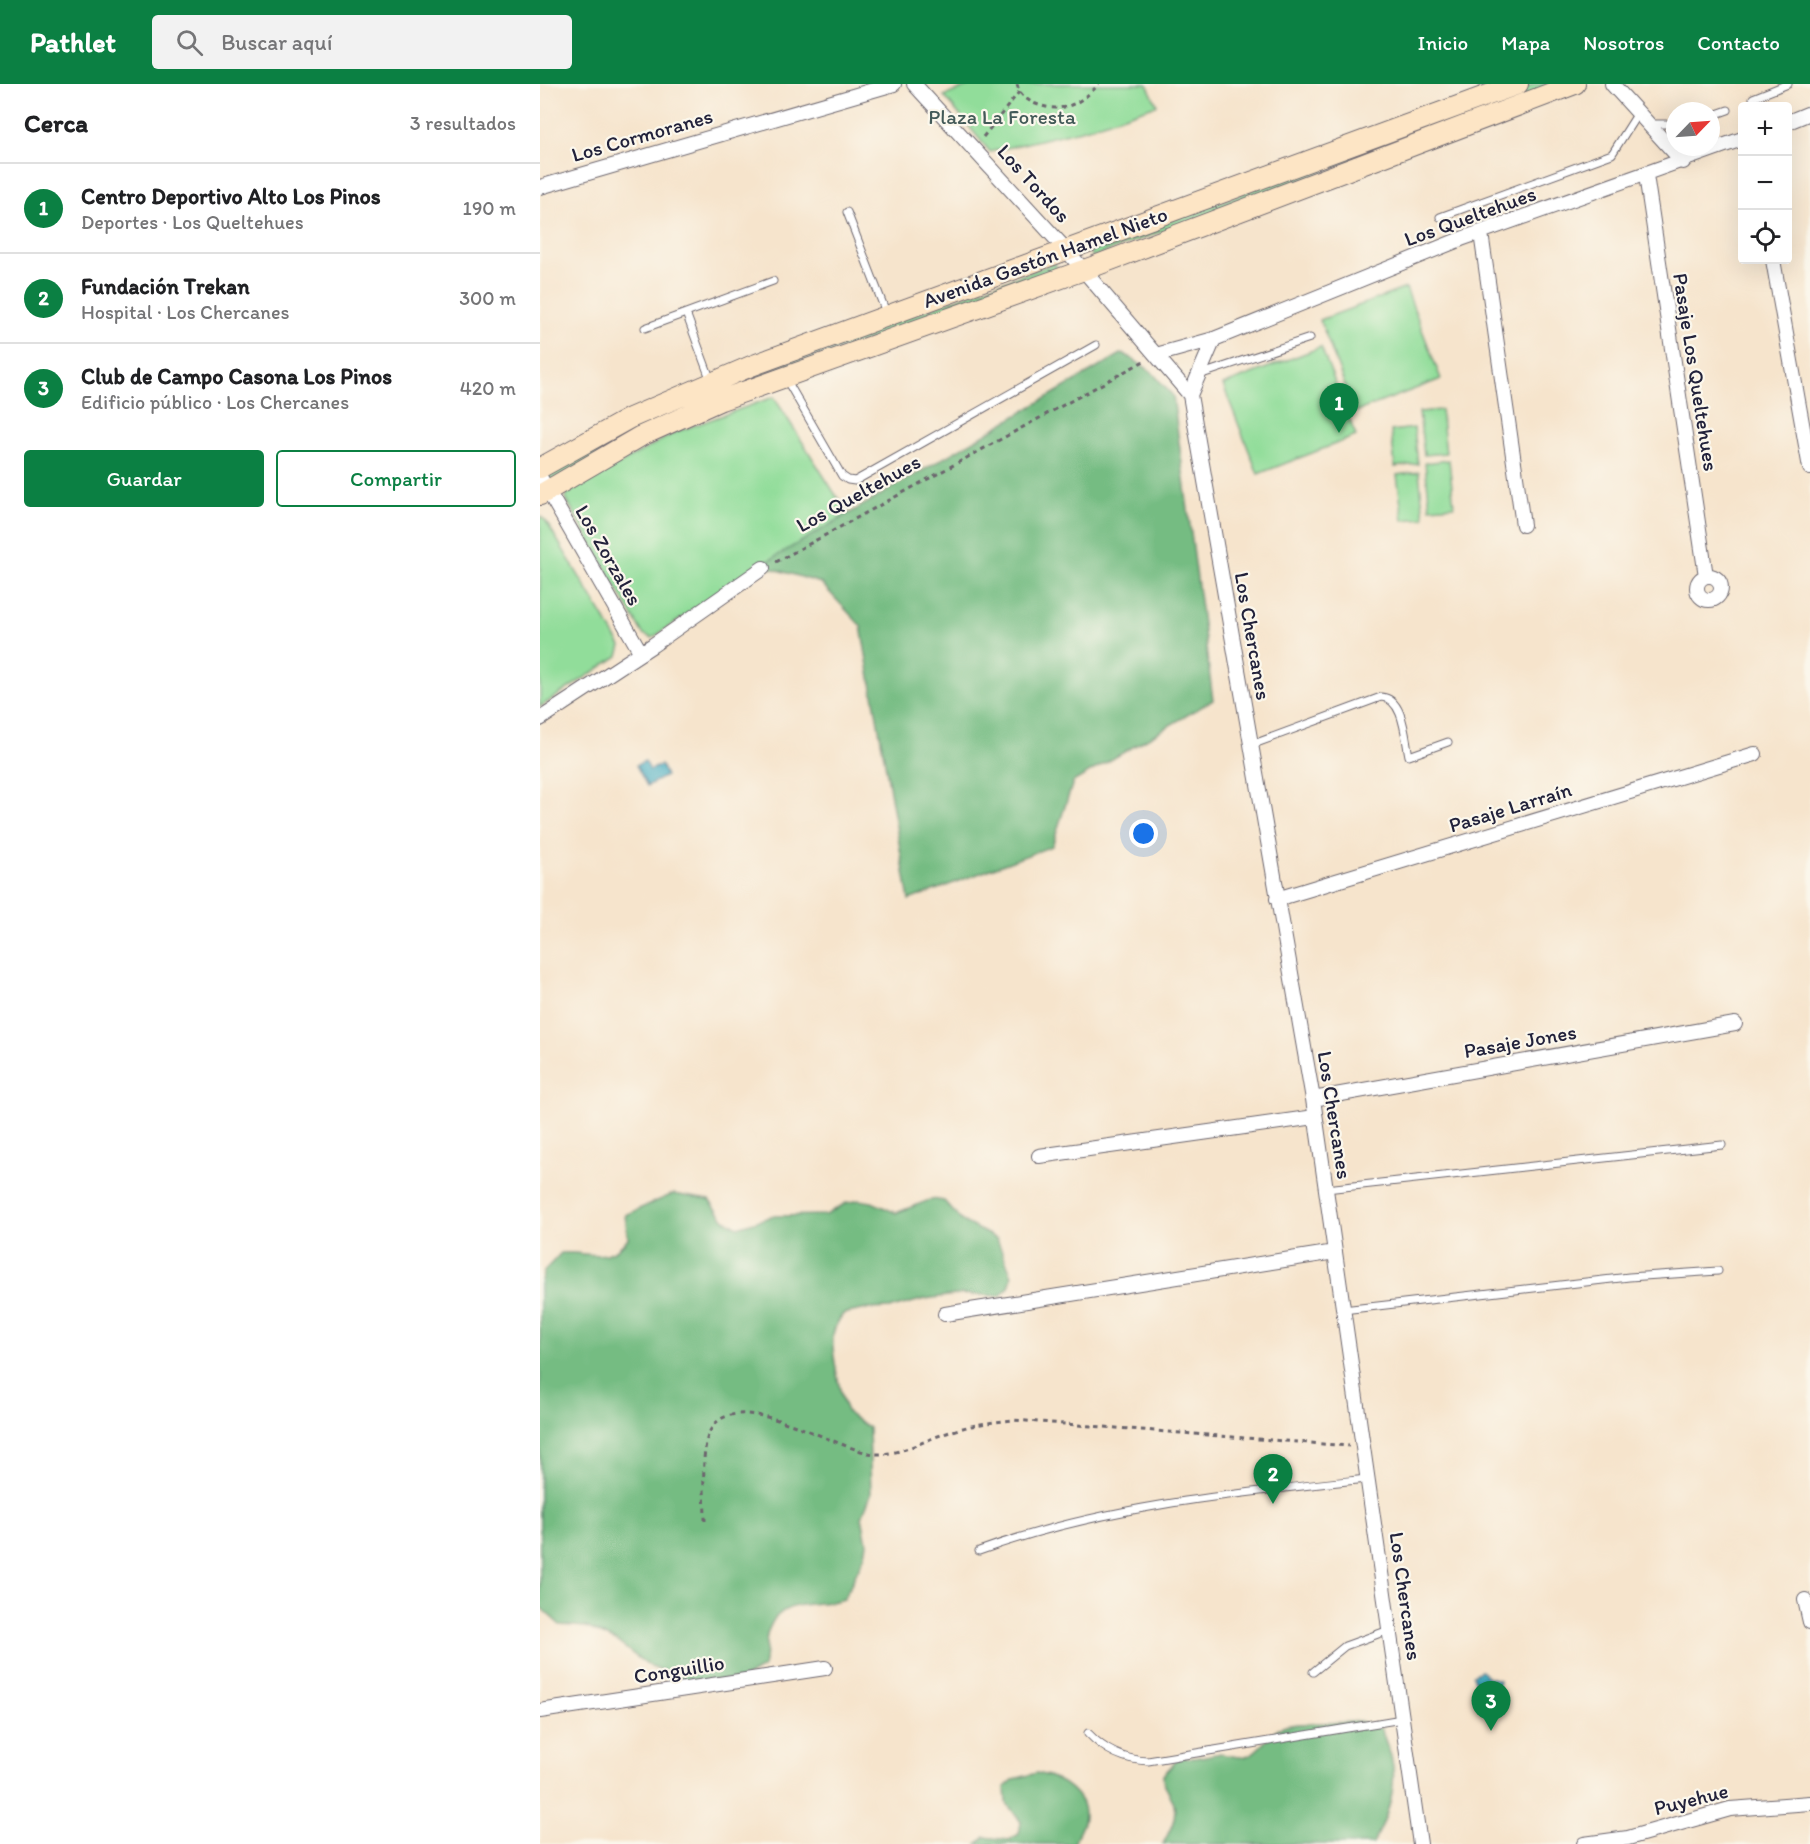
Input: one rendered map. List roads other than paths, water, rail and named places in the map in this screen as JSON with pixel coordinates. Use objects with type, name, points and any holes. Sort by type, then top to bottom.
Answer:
[{"type":"main road","name":"Avenida Gastón Hamel Nieto","points":[[540,468],[630,418],[712,382],[1518,84]]},
{"type":"main road","name":"Avenida Gastón Hamel Nieto","points":[[542,487],[641,436],[721,400],[1083,270],[1575,84]]},
{"type":"street","name":"Los Cormoranes","points":[[540,187],[894,84]]},
{"type":"street","name":"Los Tordos","points":[[915,84],[1068,252],[1190,395]]},
{"type":"street","points":[[1612,84],[1683,162]]},
{"type":"street","points":[[1792,120],[1810,113]]},
{"type":"street","name":"Los Queltehues","points":[[1156,355],[1214,339],[1481,233],[1738,141]]},
{"type":"street","name":"Pasaje Los Queltehues","points":[[1646,175],[1706,576]]},
{"type":"street","points":[[1481,233],[1523,525]]},
{"type":"street","points":[[1774,264],[1810,468]]},
{"type":"street","points":[[1190,395],[1214,339]]},
{"type":"street","name":"Los Chercanes","points":[[1190,395],[1313,1099],[1420,1844]]},
{"type":"street","name":"Los Zorzales","points":[[542,487],[641,654]]},
{"type":"street","points":[[540,719],[641,654],[763,568]]},
{"type":"street","name":"Pasaje Larraín","points":[[1277,899],[1755,754]]},
{"type":"street","name":"Pasaje Jones","points":[[1313,1099],[1735,1024]]},
{"type":"street","points":[[1040,1156],[1315,1117]]},
{"type":"street","points":[[945,1314],[1335,1252]]},
{"type":"street","points":[[1805,1600],[1810,1622]]},
{"type":"street","name":"Conguillio","points":[[540,1711],[825,1668]]},
{"type":"street","name":"Puyehue","points":[[1584,1844],[1628,1838],[1730,1809],[1810,1803]]},
{"type":"lane","points":[[1753,98],[1788,84]]},
{"type":"lane","points":[[1720,113],[1728,110]]},
{"type":"lane","points":[[1440,217],[1612,154],[1638,113]]},
{"type":"lane","points":[[1648,124],[1666,124]]},
{"type":"lane","points":[[847,212],[887,317]]},
{"type":"lane","points":[[645,328],[773,281]]},
{"type":"lane","points":[[686,313],[712,382]]},
{"type":"lane","points":[[1199,376],[1310,338]]},
{"type":"lane","points":[[784,376],[842,476],[855,481],[1096,345]]},
{"type":"lane","points":[[1251,745],[1381,697],[1389,698],[1396,704],[1409,756],[1448,742]]},
{"type":"lane","points":[[1326,1189],[1722,1145]]},
{"type":"lane","points":[[1343,1310],[1629,1277],[1718,1271]]},
{"type":"lane","points":[[979,1551],[1060,1526],[1148,1509],[1228,1496],[1367,1479]]},
{"type":"lane","points":[[1313,1672],[1345,1646],[1389,1630]]},
{"type":"lane","points":[[1089,1733],[1108,1750],[1119,1756],[1148,1761],[1402,1719]]},
{"type":"water","points":[[645,761],[650,770],[661,765],[666,776],[647,786],[636,765]]},
{"type":"water","points":[[1481,1671],[1488,1677],[1499,1680],[1497,1689],[1476,1683],[1473,1675]]},
{"type":"place","name":"Centro Deportivo Alto Los Pinos","points":[[1339,433]]},
{"type":"place","name":"Fundación Trekan","points":[[1273,1504]]},
{"type":"place","name":"Club de Campo Casona Los Pinos","points":[[1491,1731]]},
{"type":"park label","name":"Plaza La Foresta","points":[[1002,116]]}]
